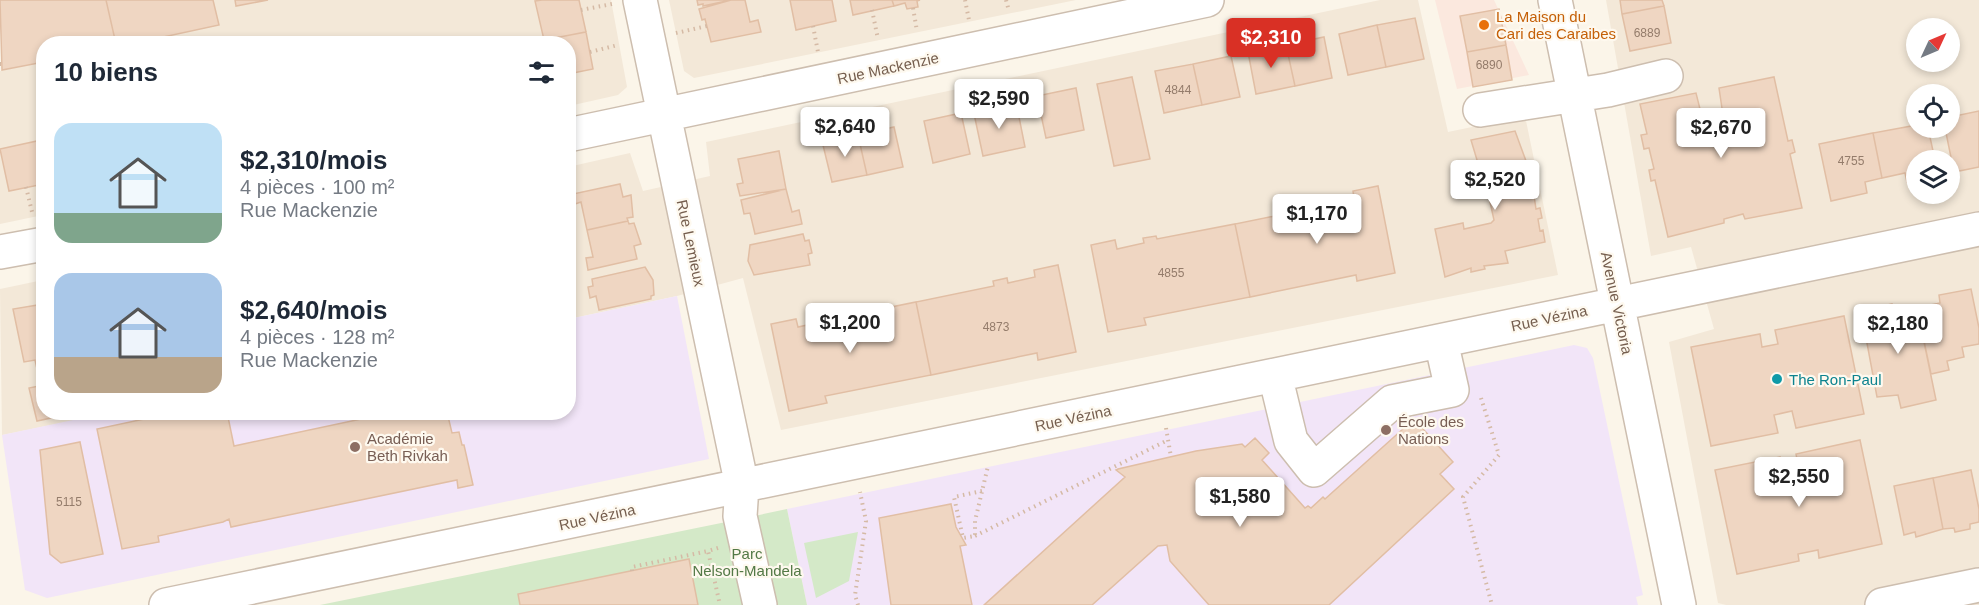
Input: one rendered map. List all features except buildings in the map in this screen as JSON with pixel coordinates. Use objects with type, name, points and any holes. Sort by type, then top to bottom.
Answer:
[{"type":"street","name":"Rue Mackenzie","points":[[576,133],[1207,0]]},
{"type":"street","name":"Avenue Victoria","points":[[1555,0],[1679,605]]},
{"type":"street","name":"Rue Lemieux","points":[[628,2],[664,114],[742,486],[740,516],[760,605]]},
{"type":"street","points":[[1577,104],[1666,76]]},
{"type":"street","points":[[1480,110],[1636,102]]},
{"type":"street","name":"Rue Vézina","points":[[166,605],[1979,229]]},
{"type":"street","points":[[0,252],[36,234]]},
{"type":"street","points":[[1275,375],[1291,441],[1314,470],[1392,402],[1452,390],[1441,341]]},
{"type":"street","points":[[1882,605],[1979,585]]},
{"type":"path","points":[[965,0],[970,26]]},
{"type":"path","points":[[581,10],[628,2]]},
{"type":"path","points":[[913,8],[918,36]]},
{"type":"path","points":[[872,10],[879,45]]},
{"type":"path","points":[[673,33],[707,26]]},
{"type":"path","points":[[813,26],[819,58]]},
{"type":"path","points":[[590,52],[624,44]]},
{"type":"path","points":[[26,187],[36,222]]},
{"type":"path","points":[[1478,387],[1498,455],[1463,497],[1492,605]]},
{"type":"path","points":[[1166,428],[1171,457]]},
{"type":"path","points":[[982,491],[954,497],[963,538],[975,536],[1168,440]]},
{"type":"path","points":[[975,536],[975,521],[989,464]]},
{"type":"path","points":[[858,605],[855,595],[866,521],[860,491]]},
{"type":"path","points":[[633,571],[632,567],[708,551]]},
{"type":"shaded area","points":[[213,0],[611,0],[627,87],[618,95],[576,104],[576,36],[168,36],[218,25]]},
{"type":"shaded area","points":[[669,0],[1076,0],[694,78],[684,71]]},
{"type":"shaded area","points":[[1380,0],[1418,0],[1448,132],[1525,116],[1558,275],[781,430],[743,278],[677,296],[576,318],[576,165],[630,153],[643,191],[710,176],[706,142]]},
{"type":"shaded area","points":[[1435,0],[1494,0],[1529,75],[1457,89]]},
{"type":"shaded area","points":[[1606,0],[1979,0],[1979,605],[1726,605],[1718,603],[1669,342],[1714,329],[1691,247],[1651,256]]},
{"type":"shaded area","points":[[36,63],[36,216],[0,224],[0,71]]},
{"type":"shaded area","points":[[36,281],[36,420],[76,420],[2,435],[0,289]]},
{"type":"shaded area","name":"Académie Beth Rivkah","points":[[677,296],[709,459],[47,598],[25,590],[2,435],[73,420],[576,420],[576,318]]},
{"type":"shaded area","name":"École des Nations","points":[[1574,345],[1587,348],[1593,358],[1643,595],[1636,597],[1638,605],[807,605],[787,509]]},
{"type":"green space","name":"Parc Nelson-Mandela","points":[[787,509],[807,605],[320,605],[726,522]]},
{"type":"green space","points":[[858,532],[849,581],[816,598],[804,543]]},
{"type":"place","name":"La Maison du Cari des Caraibes","points":[[1484,25]]},
{"type":"place","name":"The Ron-Paul","points":[[1777,379]]},
{"type":"place","name":"École des Nations","points":[[1386,430]]},
{"type":"place","name":"Académie Beth Rivkah","points":[[355,447]]}]
